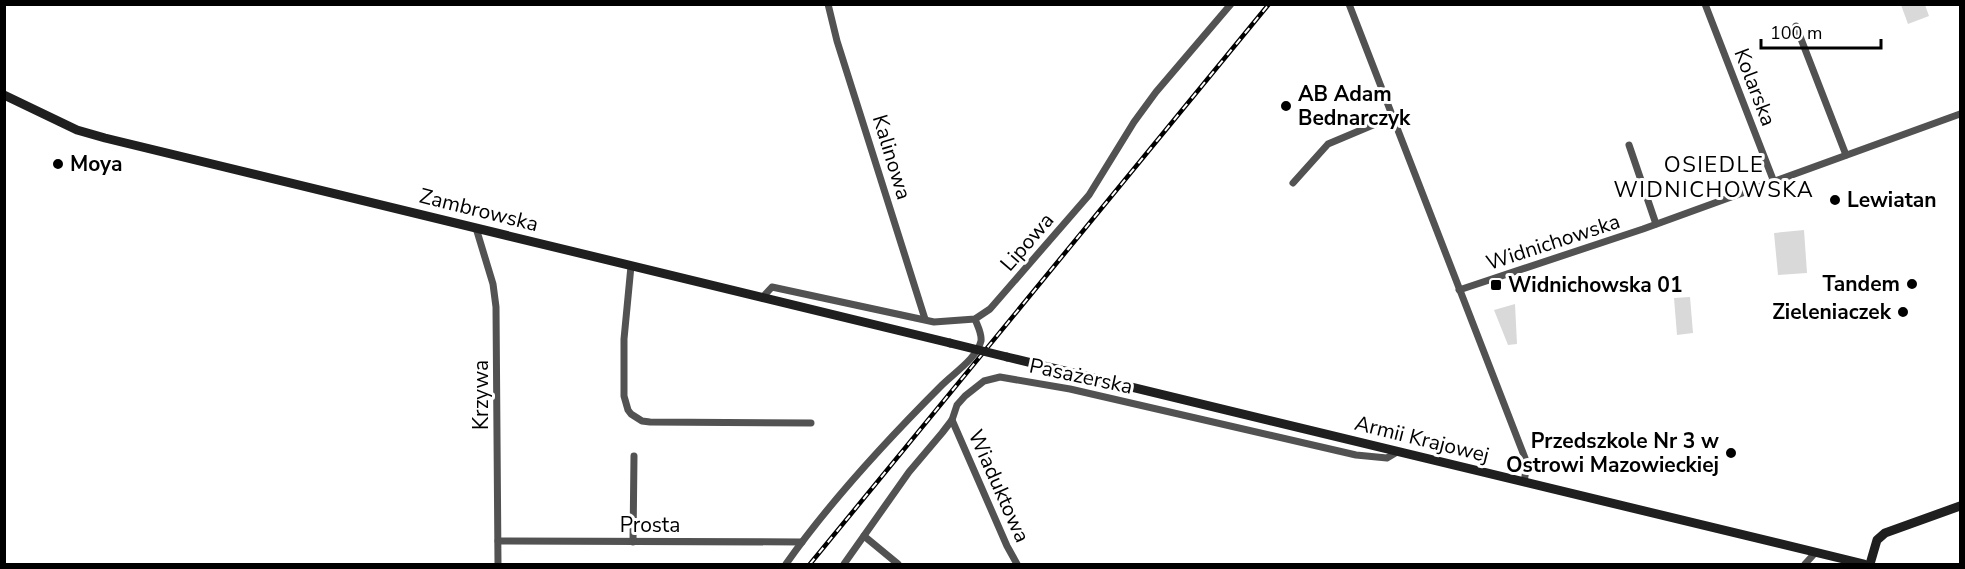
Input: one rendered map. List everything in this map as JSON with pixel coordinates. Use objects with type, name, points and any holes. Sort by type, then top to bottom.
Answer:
[{"type":"main road","name":"Zambrowska","points":[[4,95],[77,130],[950,343]]},
{"type":"main road","name":"Armii Krajowej","points":[[950,343],[1864,564]]},
{"type":"main road","points":[[1870,564],[1877,540],[1885,533],[1960,506]]},
{"type":"street","name":"Kalinowa","points":[[828,4],[837,41],[925,320]]},
{"type":"street","name":"Lipowa","points":[[975,319],[990,309],[1089,195],[1134,122],[1156,92],[1231,4]]},
{"type":"street","points":[[1348,4],[1525,458],[1524,482]]},
{"type":"street","name":"Kolarska","points":[[1705,4],[1774,182]]},
{"type":"street","points":[[1796,26],[1846,154]]},
{"type":"street","name":"Widnichowska","points":[[1460,290],[1656,224],[1960,114]]},
{"type":"street","points":[[1293,183],[1328,144],[1392,117]]},
{"type":"street","points":[[1629,145],[1656,224]]},
{"type":"street","name":"Krzywa","points":[[476,228],[494,284],[496,307],[498,564]]},
{"type":"street","points":[[631,266],[624,339],[624,396],[627,410],[635,418],[650,422],[811,423]]},
{"type":"street","points":[[762,297],[772,287],[934,322],[975,319],[981,340],[974,354],[915,412],[861,471],[786,564]]},
{"type":"street","name":"Pasażerska","points":[[844,564],[909,472],[952,420],[957,405],[984,381],[1000,377],[1070,389],[1356,455],[1387,458],[1397,452]]},
{"type":"street","name":"Wiaduktowa","points":[[952,420],[1017,564]]},
{"type":"street","points":[[633,542],[634,456]]},
{"type":"street","points":[[864,536],[898,564]]},
{"type":"street","name":"Prosta","points":[[498,541],[802,542]]},
{"type":"street","points":[[1805,564],[1815,553]]},
{"type":"shaded area","points":[[1901,5],[1925,5],[1929,16],[1908,24]]},
{"type":"shaded area","points":[[1804,230],[1807,273],[1778,275],[1774,233]]},
{"type":"shaded area","points":[[1690,297],[1693,333],[1677,335],[1674,298]]},
{"type":"shaded area","points":[[1515,304],[1517,344],[1508,345],[1494,310]]},
{"type":"railway","points":[[810,564],[1269,4]]},
{"type":"place","name":"AB Adam Bednarczyk","points":[[1286,106]]},
{"type":"place","name":"Moya","points":[[58,164]]},
{"type":"place","name":"Lewiatan","points":[[1835,200]]},
{"type":"place","name":"Tandem","points":[[1912,284]]},
{"type":"place","name":"Widnichowska 01","points":[[1496,285]]},
{"type":"place","name":"Zieleniaczek","points":[[1903,312]]},
{"type":"place","name":"Przedszkole Nr 3 w Ostrowi Mazowieckiej","points":[[1731,453]]},
{"type":"district","name":"OSIEDLE WIDNICHOWSKA","points":[[1714,176]]}]
